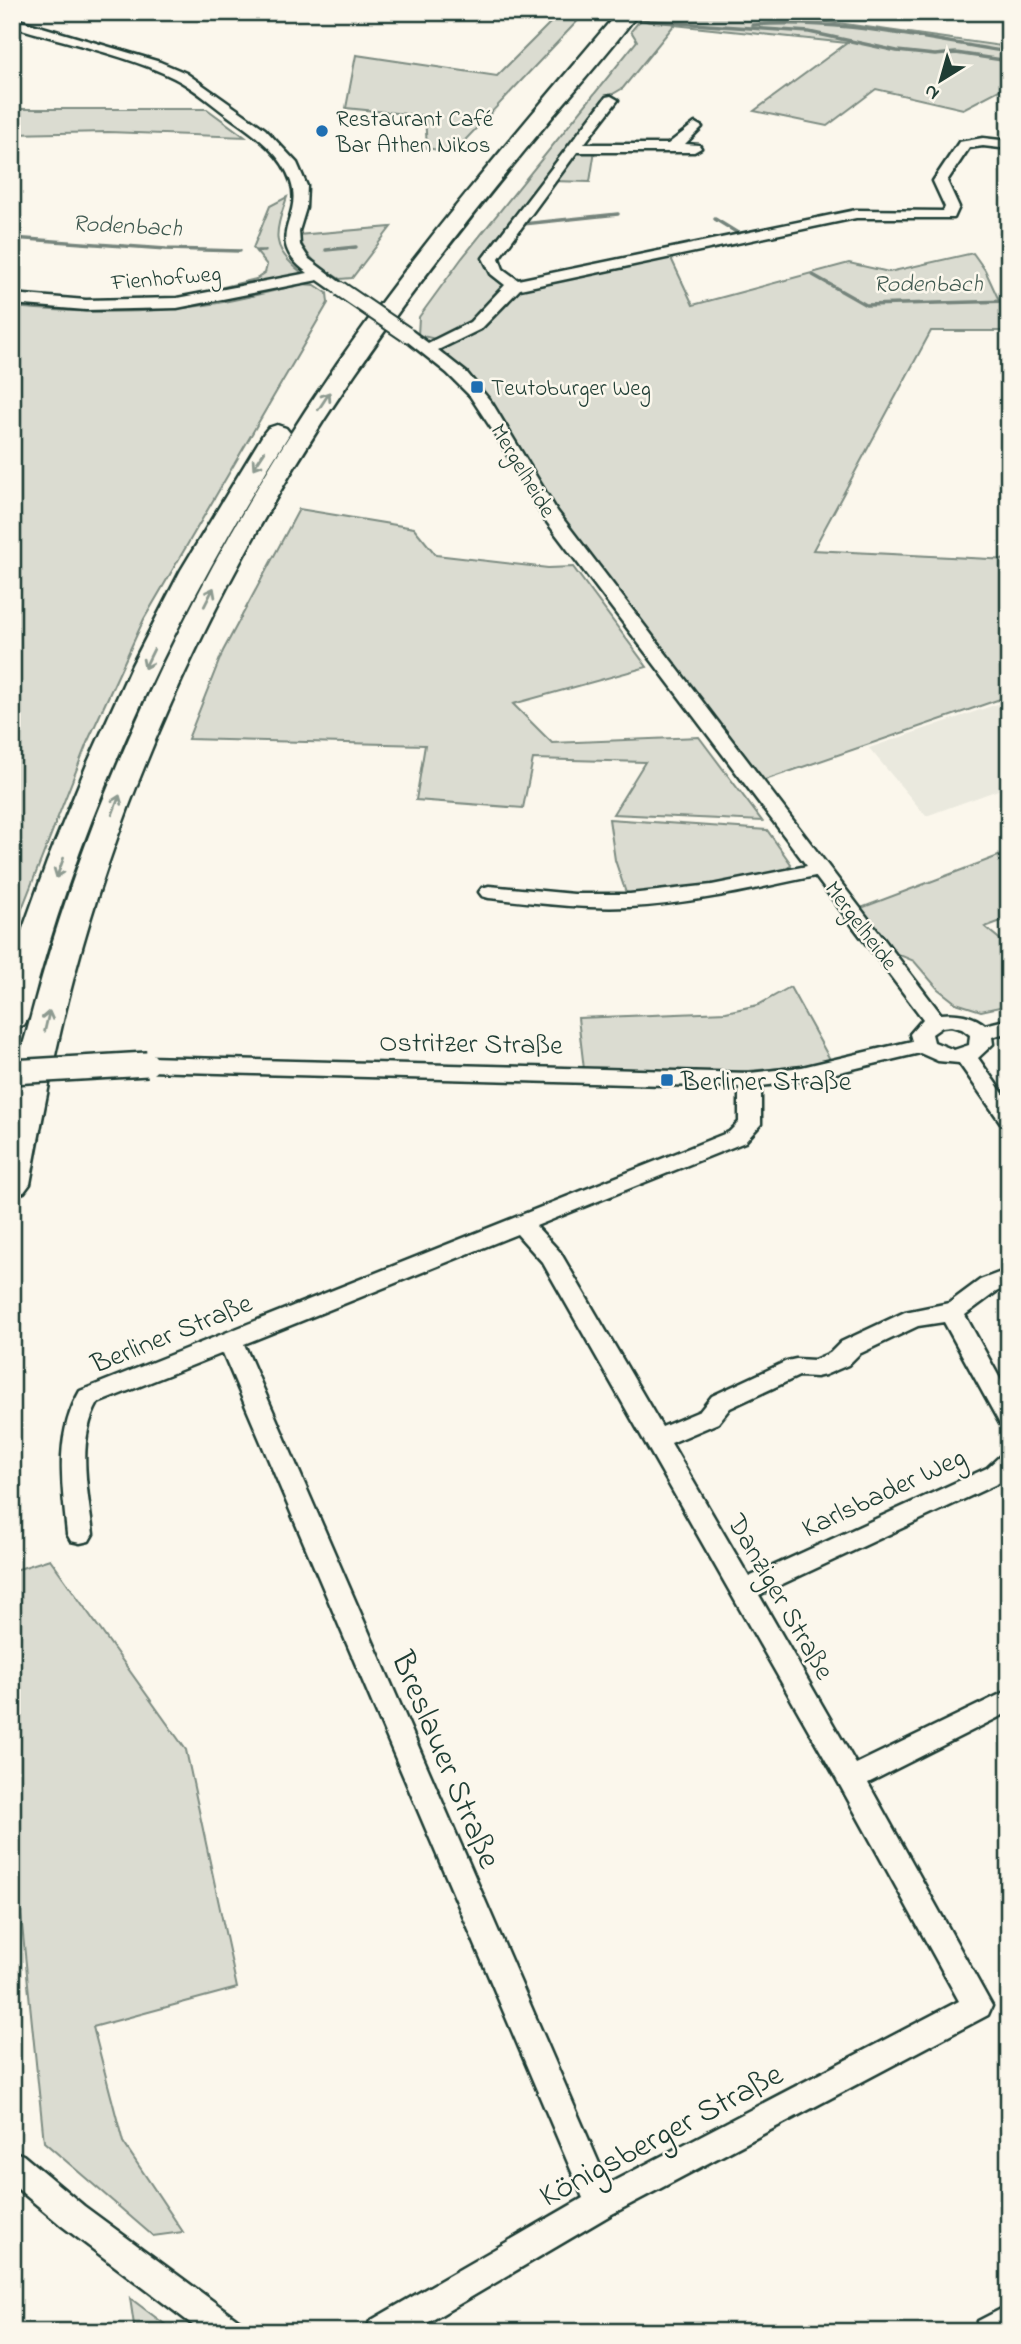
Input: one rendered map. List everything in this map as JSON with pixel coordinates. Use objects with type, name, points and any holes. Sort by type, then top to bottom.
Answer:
[{"type":"highway","points":[[12,1018],[58,871],[117,723],[181,594],[250,474],[343,335],[458,185],[613,18]]},
{"type":"highway","points":[[12,1184],[19,1140],[50,1010],[92,870],[147,726],[211,592],[278,475],[343,373],[383,316],[613,18]]},
{"type":"street","name":"Mergelheide","points":[[12,22],[155,65],[181,76],[260,132],[292,166],[300,186],[299,208],[292,231],[293,245],[303,262],[427,348],[475,392],[549,513],[935,1021]]},
{"type":"street","points":[[515,285],[496,271],[491,258],[611,100]]},
{"type":"street","points":[[672,148],[695,127]]},
{"type":"street","points":[[427,348],[470,331],[489,313],[502,294],[515,285],[856,214],[949,215],[952,207],[940,181],[964,145],[983,142],[1009,145]]},
{"type":"street","points":[[572,148],[694,148]]},
{"type":"street","name":"Fienhofweg","points":[[12,299],[86,305],[177,303],[322,275]]},
{"type":"street","points":[[489,892],[582,901],[664,898],[821,869]]},
{"type":"street","points":[[981,1033],[982,1044],[965,1056],[937,1054],[924,1045],[922,1039],[924,1029],[935,1021],[961,1021],[981,1033],[1009,1025]]},
{"type":"street","name":"Ostritzer Straße","points":[[12,1072],[147,1064],[750,1080],[802,1074],[924,1045]]},
{"type":"street","points":[[965,1056],[1009,1118]]},
{"type":"street","name":"Berliner Straße","points":[[80,1534],[73,1466],[80,1409],[89,1397],[737,1137],[750,1124],[750,1080]]},
{"type":"street","name":"Danziger Straße","points":[[522,1224],[552,1258],[851,1779],[977,2006]]},
{"type":"street","points":[[657,1439],[709,1417],[721,1402],[796,1367],[817,1369],[839,1359],[850,1348],[913,1318],[951,1311],[988,1286],[1009,1277]]},
{"type":"street","points":[[951,1311],[1009,1418]]},
{"type":"street","name":"Breslauer Straße","points":[[230,1341],[601,2204]]},
{"type":"street","name":"Karlsbader Weg","points":[[743,1591],[996,1474],[1009,1462]]},
{"type":"street","points":[[851,1779],[1009,1700]]},
{"type":"street","name":"Königsberger Straße","points":[[382,2332],[601,2204],[977,2006]]},
{"type":"street","points":[[12,2165],[73,2216],[228,2332]]},
{"type":"street","points":[[990,2332],[1009,2320]]},
{"type":"shaded area","points":[[561,12],[586,12],[453,153],[427,148],[425,116],[346,108],[356,55],[497,76]]},
{"type":"shaded area","points":[[647,12],[737,12],[1009,47],[1009,85],[963,109],[876,89],[827,126],[754,111],[847,43],[674,25],[623,88],[608,97],[484,261],[504,286],[491,298],[473,324],[440,340],[418,335],[419,317],[462,258],[637,41],[631,31]]},
{"type":"shaded area","points":[[12,109],[207,109],[245,137],[108,132],[12,134]]},
{"type":"shaded area","points":[[579,150],[595,150],[590,182],[552,181]]},
{"type":"shaded area","points":[[287,197],[278,239],[284,255],[302,273],[297,278],[179,298],[256,279],[265,273],[267,265],[253,248],[270,206]]},
{"type":"shaded area","points":[[391,227],[352,278],[340,279],[320,266],[309,256],[298,235]]},
{"type":"shaded area","points":[[973,253],[985,270],[1009,322],[1009,331],[931,331],[813,550],[1009,560],[1009,696],[762,781],[558,511],[483,390],[440,350],[483,329],[522,287],[670,256],[693,305],[849,263],[889,272]]},
{"type":"shaded area","points":[[302,284],[315,285],[327,293],[328,303],[144,619],[87,743],[12,934],[12,307],[87,312],[163,310],[224,302]]},
{"type":"shaded area","points":[[299,509],[414,528],[436,555],[548,568],[573,567],[647,667],[513,704],[552,743],[699,737],[762,821],[613,814],[645,762],[533,759],[523,808],[416,800],[425,745],[188,739],[223,651]]},
{"type":"shaded area","points":[[1009,700],[1009,786],[926,816],[869,748]]},
{"type":"shaded area","points":[[609,819],[767,830],[791,864],[787,869],[700,889],[626,893],[615,860]]},
{"type":"shaded area","points":[[1009,852],[1009,918],[985,927],[1009,947],[1009,1005],[981,1011],[956,1003],[938,989],[914,961],[897,954],[861,908]]},
{"type":"shaded area","points":[[790,987],[832,1063],[727,1073],[584,1069],[578,1018],[726,1012],[758,1005]]},
{"type":"shaded area","points":[[50,1559],[186,1750],[237,1988],[93,2027],[123,2142],[183,2232],[153,2236],[44,2142],[12,1826],[12,1571]]},
{"type":"shaded area","points":[[130,2298],[175,2332],[135,2332]]},
{"type":"waterway","points":[[618,12],[649,21],[809,32],[897,51],[935,55],[956,53],[1009,61]]},
{"type":"waterway","points":[[752,25],[817,24],[849,27],[1009,52]]},
{"type":"waterway","name":"Rodenbach","points":[[523,224],[618,214]]},
{"type":"waterway","name":"Rodenbach","points":[[715,219],[741,235]]},
{"type":"waterway","name":"Rodenbach","points":[[12,238],[166,249],[240,251]]},
{"type":"waterway","name":"Rodenbach","points":[[326,250],[356,247]]},
{"type":"waterway","name":"Rodenbach","points":[[257,251],[265,251]]},
{"type":"waterway","name":"Rodenbach","points":[[813,275],[866,305],[1009,301]]},
{"type":"place","name":"Restaurant Café Bar Athen Nikos","points":[[322,131]]},
{"type":"place","name":"Teutoburger Weg","points":[[477,387]]},
{"type":"place","name":"Berliner Straße","points":[[667,1080]]}]
